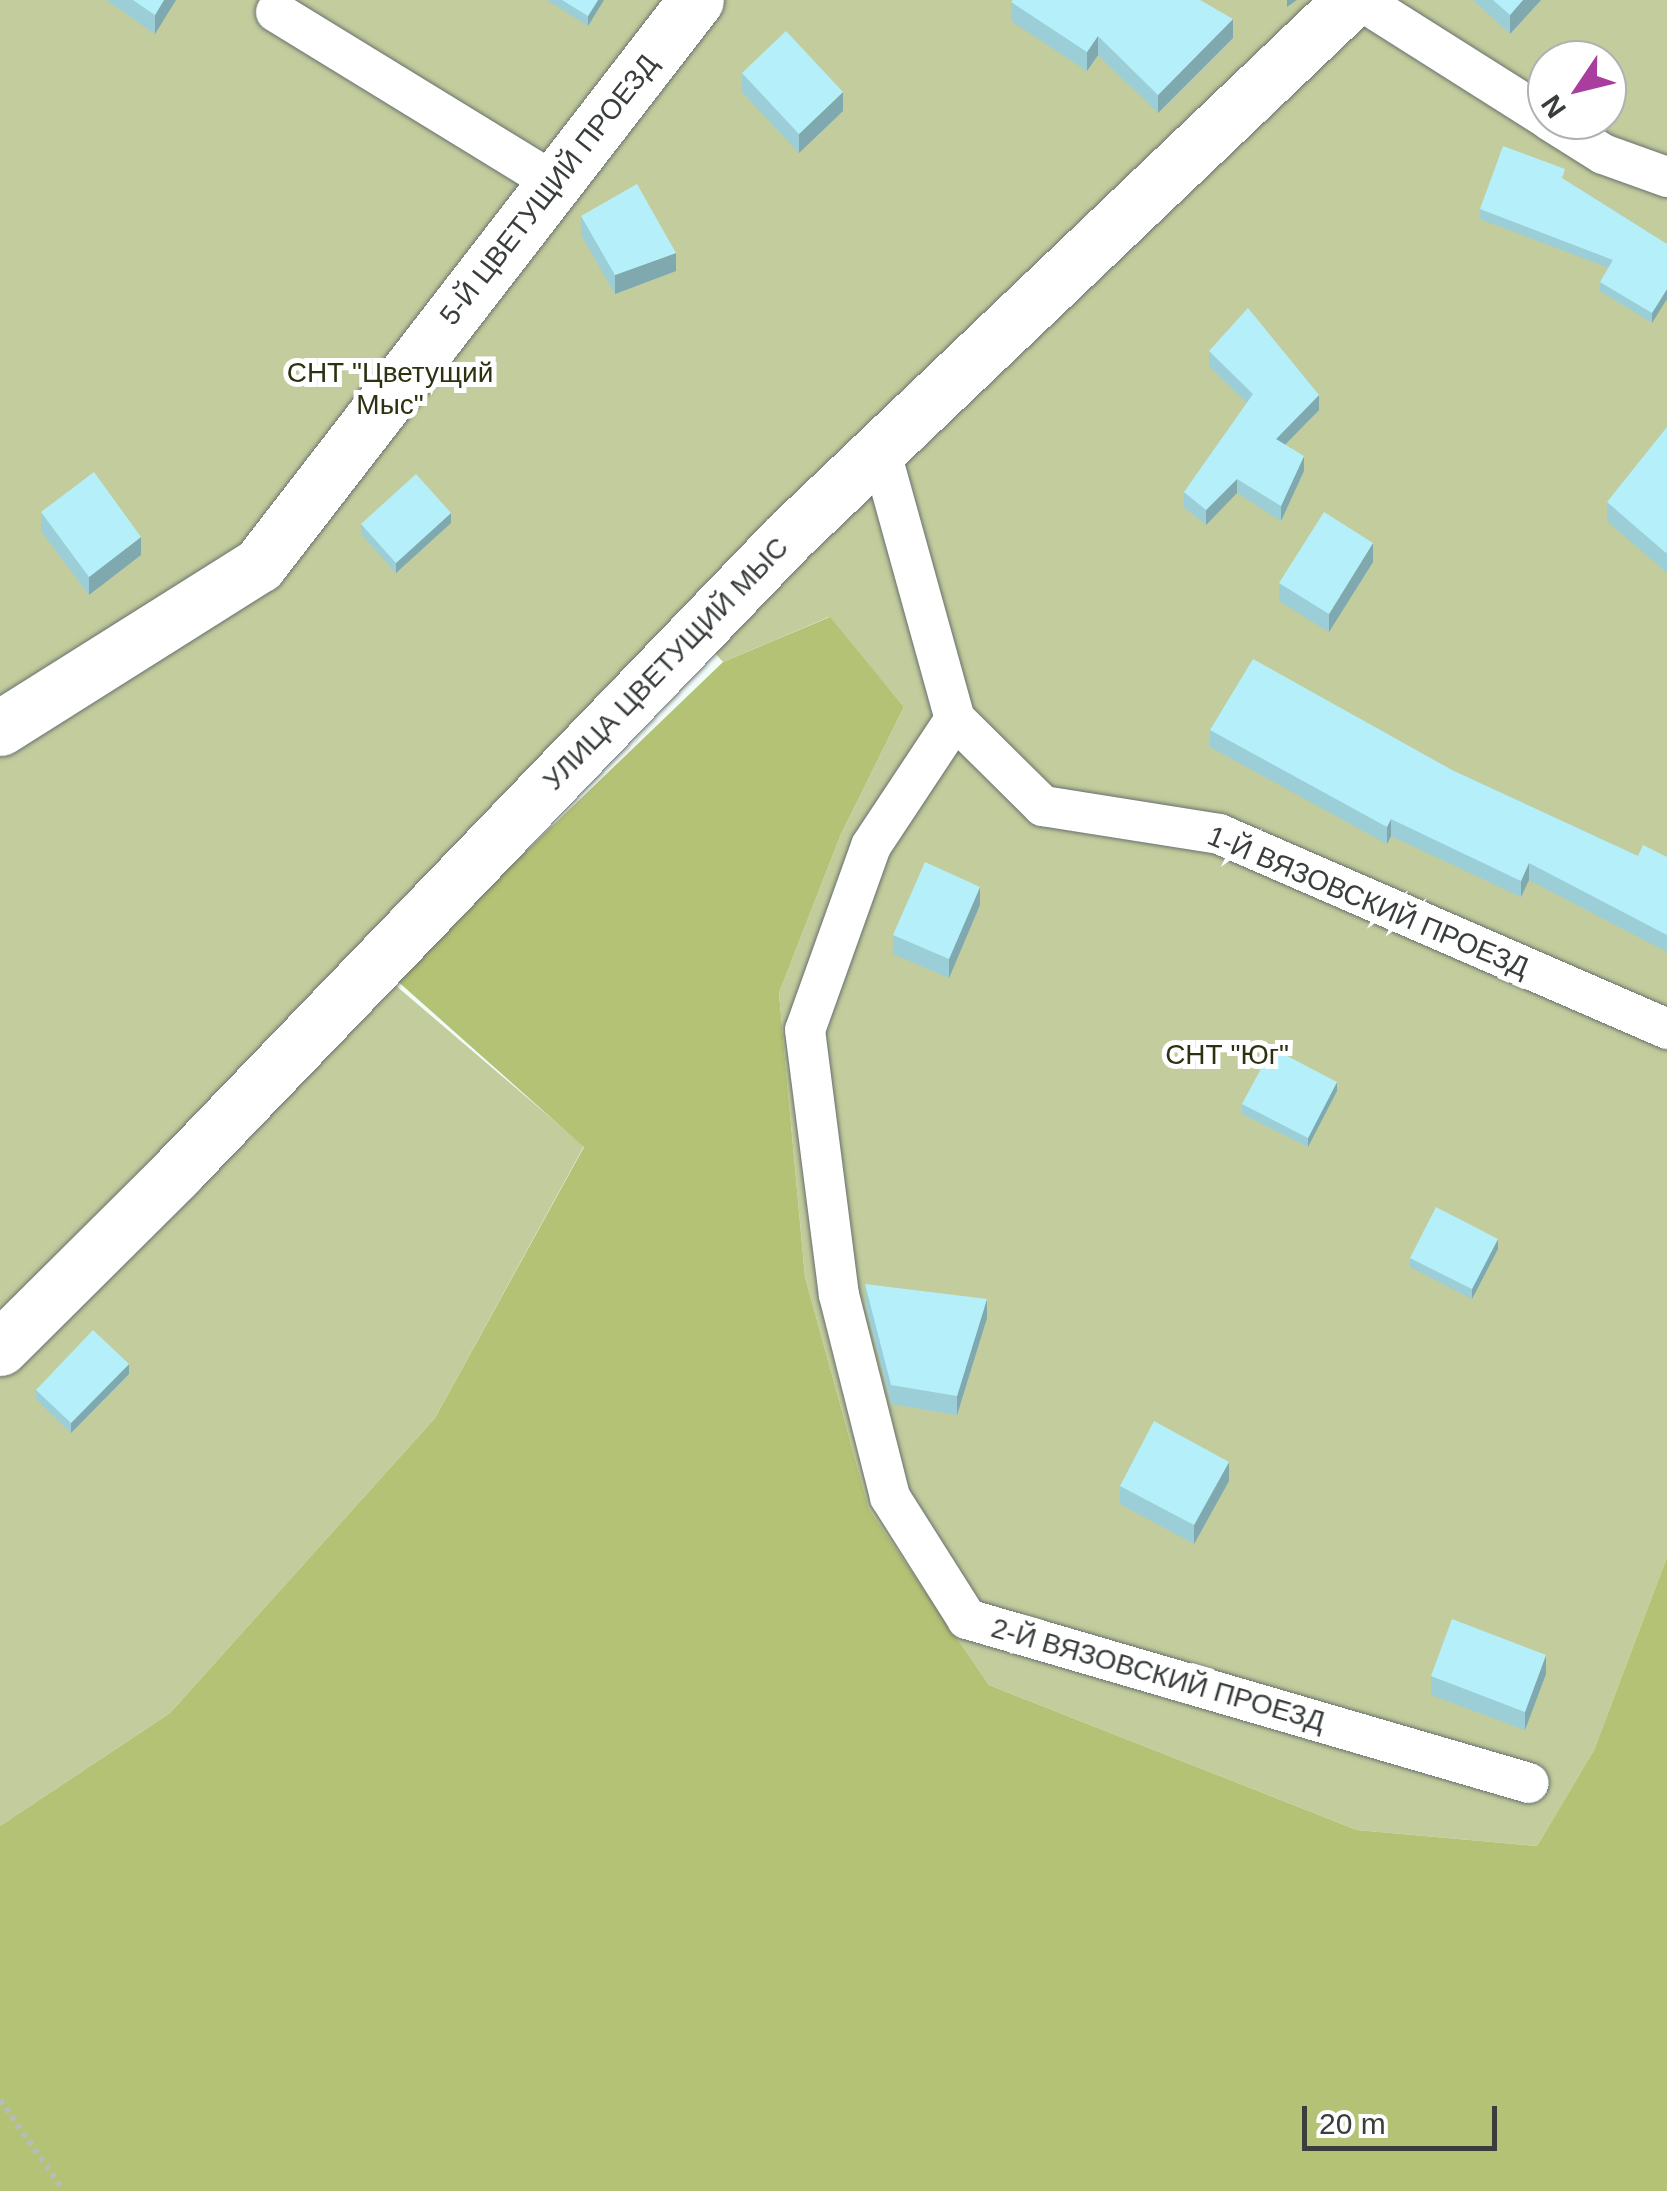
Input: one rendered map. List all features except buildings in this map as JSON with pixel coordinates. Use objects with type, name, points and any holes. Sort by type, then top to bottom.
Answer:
[{"type":"street","name":"5-Й ЦВЕТУЩИЙ ПРОЕЗД","points":[[0,728],[259,565],[696,0]]},
{"type":"street","name":"УЛИЦА ЦВЕТУЩИЙ МЫС","points":[[0,1348],[177,1172],[789,536],[1352,0]]},
{"type":"lane","points":[[1360,0],[1527,106]]},
{"type":"lane","points":[[276,12],[554,182]]},
{"type":"lane","points":[[1581,140],[1603,154],[1667,177]]},
{"type":"lane","name":"1-Й ВЯЗОВСКИЙ ПРОЕЗД","points":[[880,449],[955,719],[1042,806],[1219,834],[1667,1029]]},
{"type":"lane","name":"2-Й ВЯЗОВСКИЙ ПРОЕЗД","points":[[955,719],[871,846],[805,1030],[839,1295],[890,1497],[967,1619],[1529,1783]]},
{"type":"path","points":[[0,2100],[64,2191]]},
{"type":"green space","points":[[0,0],[1667,0],[1667,1557],[1594,1750],[1537,1846],[1357,1830],[989,1685],[869,1509],[805,1277],[779,993],[841,834],[904,707],[829,617],[723,662],[698,634],[374,967],[584,1146],[435,1418],[170,1713],[0,1826]]},
{"type":"green space","points":[[830,617],[904,707],[841,834],[779,993],[805,1277],[869,1509],[989,1685],[1357,1830],[1537,1846],[1594,1750],[1667,1557],[1667,2191],[0,2191],[0,1826],[170,1713],[435,1418],[584,1147],[394,978],[723,662]]},
{"type":"park label","name":"СНТ \"Цветущий Мыс\"","points":[[390,389]]},
{"type":"park label","name":"СНТ \"Юг\"","points":[[1227,1055]]}]
